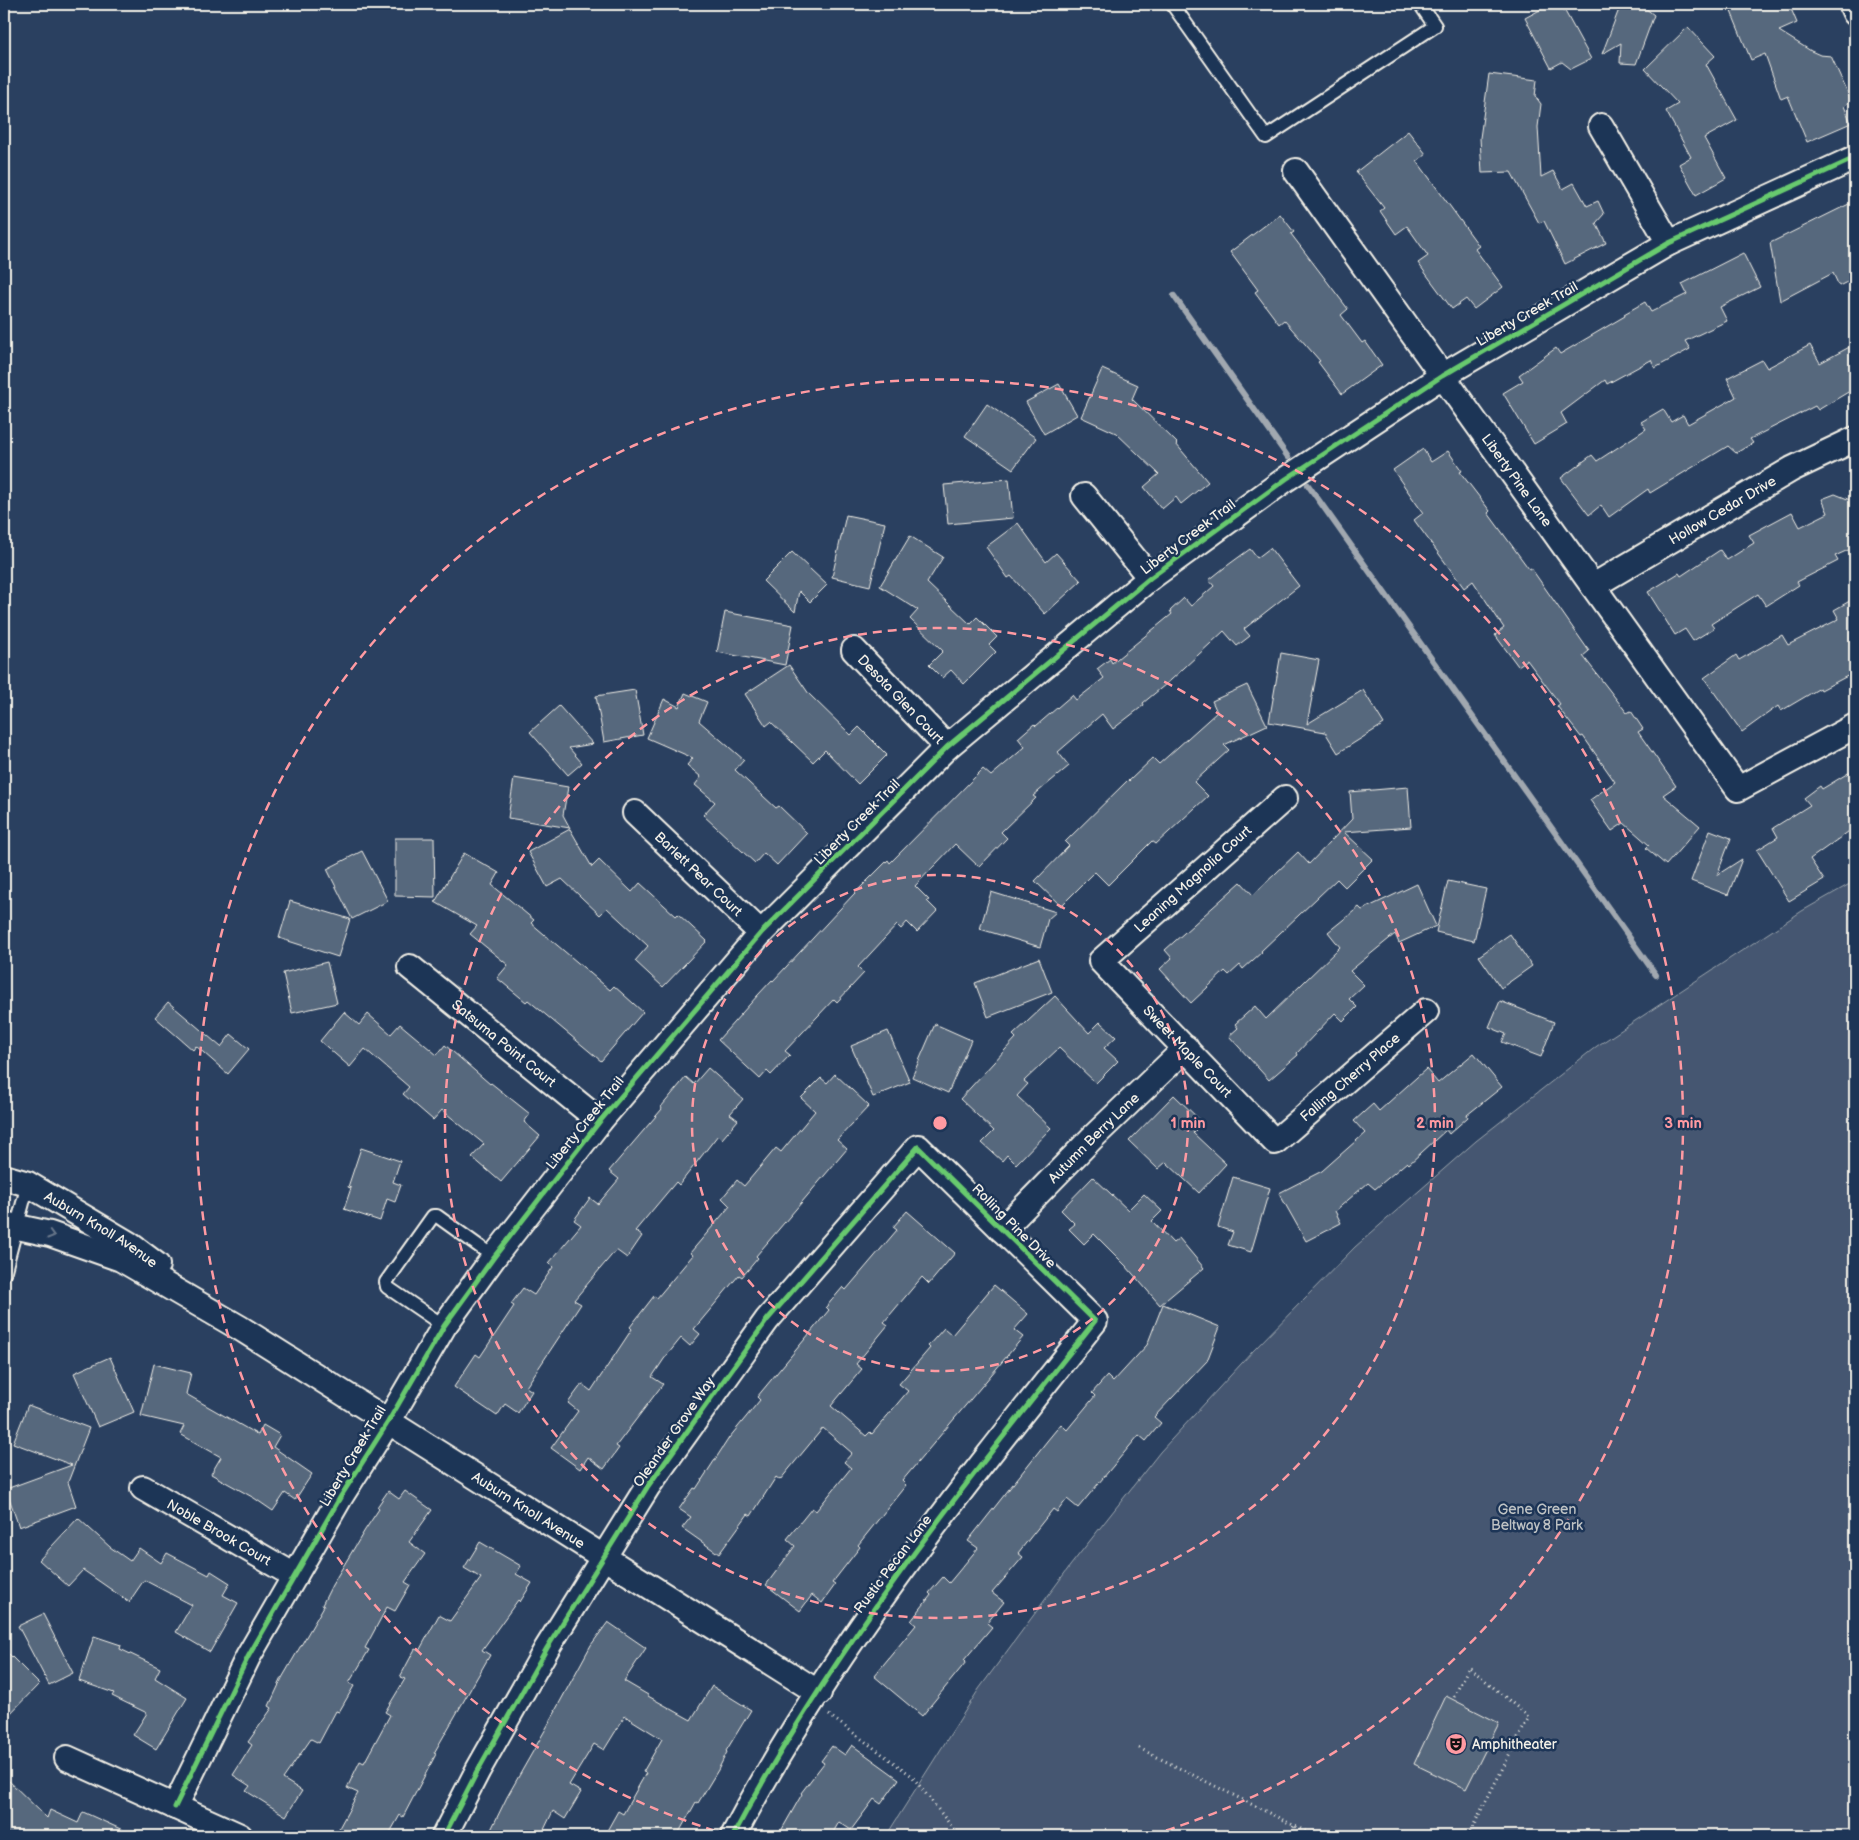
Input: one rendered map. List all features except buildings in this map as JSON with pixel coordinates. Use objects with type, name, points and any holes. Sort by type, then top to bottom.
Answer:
[{"type":"street","points":[[1852,4],[1855,13]]},
{"type":"street","points":[[1601,126],[1669,243]]},
{"type":"street","name":"Liberty Creek Trail","points":[[175,1807],[248,1657],[341,1496],[388,1422],[444,1326],[494,1257],[600,1121],[762,932],[947,748],[1150,578],[1286,479],[1442,376],[1669,243],[1855,158]]},
{"type":"street","name":"Liberty Pine Lane","points":[[1296,171],[1738,789],[1855,726]]},
{"type":"street","name":"Hollow Cedar Drive","points":[[1593,586],[1792,469],[1855,439]]},
{"type":"street","points":[[1084,496],[1150,578]]},
{"type":"street","name":"Desota Glen Court","points":[[854,650],[947,748]]},
{"type":"street","name":"Leaning Magnolia Court","points":[[1101,961],[1285,798]]},
{"type":"street","name":"Barlett Pear Court","points":[[635,813],[762,932]]},
{"type":"street","name":"Sweet Maple Court","points":[[1101,961],[1276,1142]]},
{"type":"street","name":"Satsuma Point Court","points":[[410,967],[600,1121]]},
{"type":"street","name":"Falling Cherry Place","points":[[1276,1142],[1426,1011]]},
{"type":"street","name":"Autumn Berry Lane","points":[[1002,1230],[1093,1137],[1186,1048]]},
{"type":"street","name":"Rolling Pine Drive","points":[[918,1147],[1095,1321]]},
{"type":"street","name":"Oleander Grove Way","points":[[444,1836],[478,1770],[542,1657],[648,1486],[767,1320],[918,1147]]},
{"type":"street","name":"Auburn Knoll Avenue","points":[[4,1177],[28,1184],[129,1244],[240,1328]]},
{"type":"street","name":"Auburn Knoll Avenue","points":[[10,1226],[50,1234],[121,1259],[240,1328],[603,1558],[819,1692]]},
{"type":"street","name":"Rustic Pecan Lane","points":[[733,1836],[758,1788],[866,1618],[983,1461],[1095,1321]]},
{"type":"street","name":"Noble Brook Court","points":[[143,1488],[295,1576]]},
{"type":"street","points":[[67,1758],[240,1836]]},
{"type":"lane","points":[[1172,4],[1266,137],[1435,26],[1420,4]]},
{"type":"lane","points":[[4,1274],[10,1226],[28,1184]]},
{"type":"lane","points":[[444,1326],[387,1286],[386,1282],[432,1216],[438,1216],[494,1257]]},
{"type":"path","points":[[1454,1697],[1469,1667],[1529,1717],[1468,1836]]},
{"type":"path","points":[[819,1692],[830,1716],[912,1776],[959,1836]]},
{"type":"path","points":[[1139,1748],[1315,1836]]},
{"type":"path","points":[[1288,1836],[1294,1826]]},
{"type":"green space","name":"Gene Green Beltway 8 Park","points":[[1855,881],[1855,1836],[886,1836],[979,1689],[1070,1566],[1160,1452],[1253,1351],[1355,1247],[1476,1141],[1597,1046],[1802,911]]},
{"type":"waterway","points":[[1174,296],[1288,457]]},
{"type":"waterway","points":[[1308,485],[1656,975]]},
{"type":"cycle path","points":[[175,1807],[248,1657],[341,1496],[388,1422],[444,1326],[494,1257],[600,1121],[761,933],[947,747],[1150,578],[1286,479],[1442,376],[1669,243],[1855,158]]},
{"type":"cycle path","points":[[444,1836],[478,1770],[547,1648],[648,1486],[767,1320],[918,1147],[1095,1321],[949,1507],[856,1635],[812,1700],[771,1767],[733,1836]]},
{"type":"place","name":"Amphitheater","points":[[1456,1744]]}]
